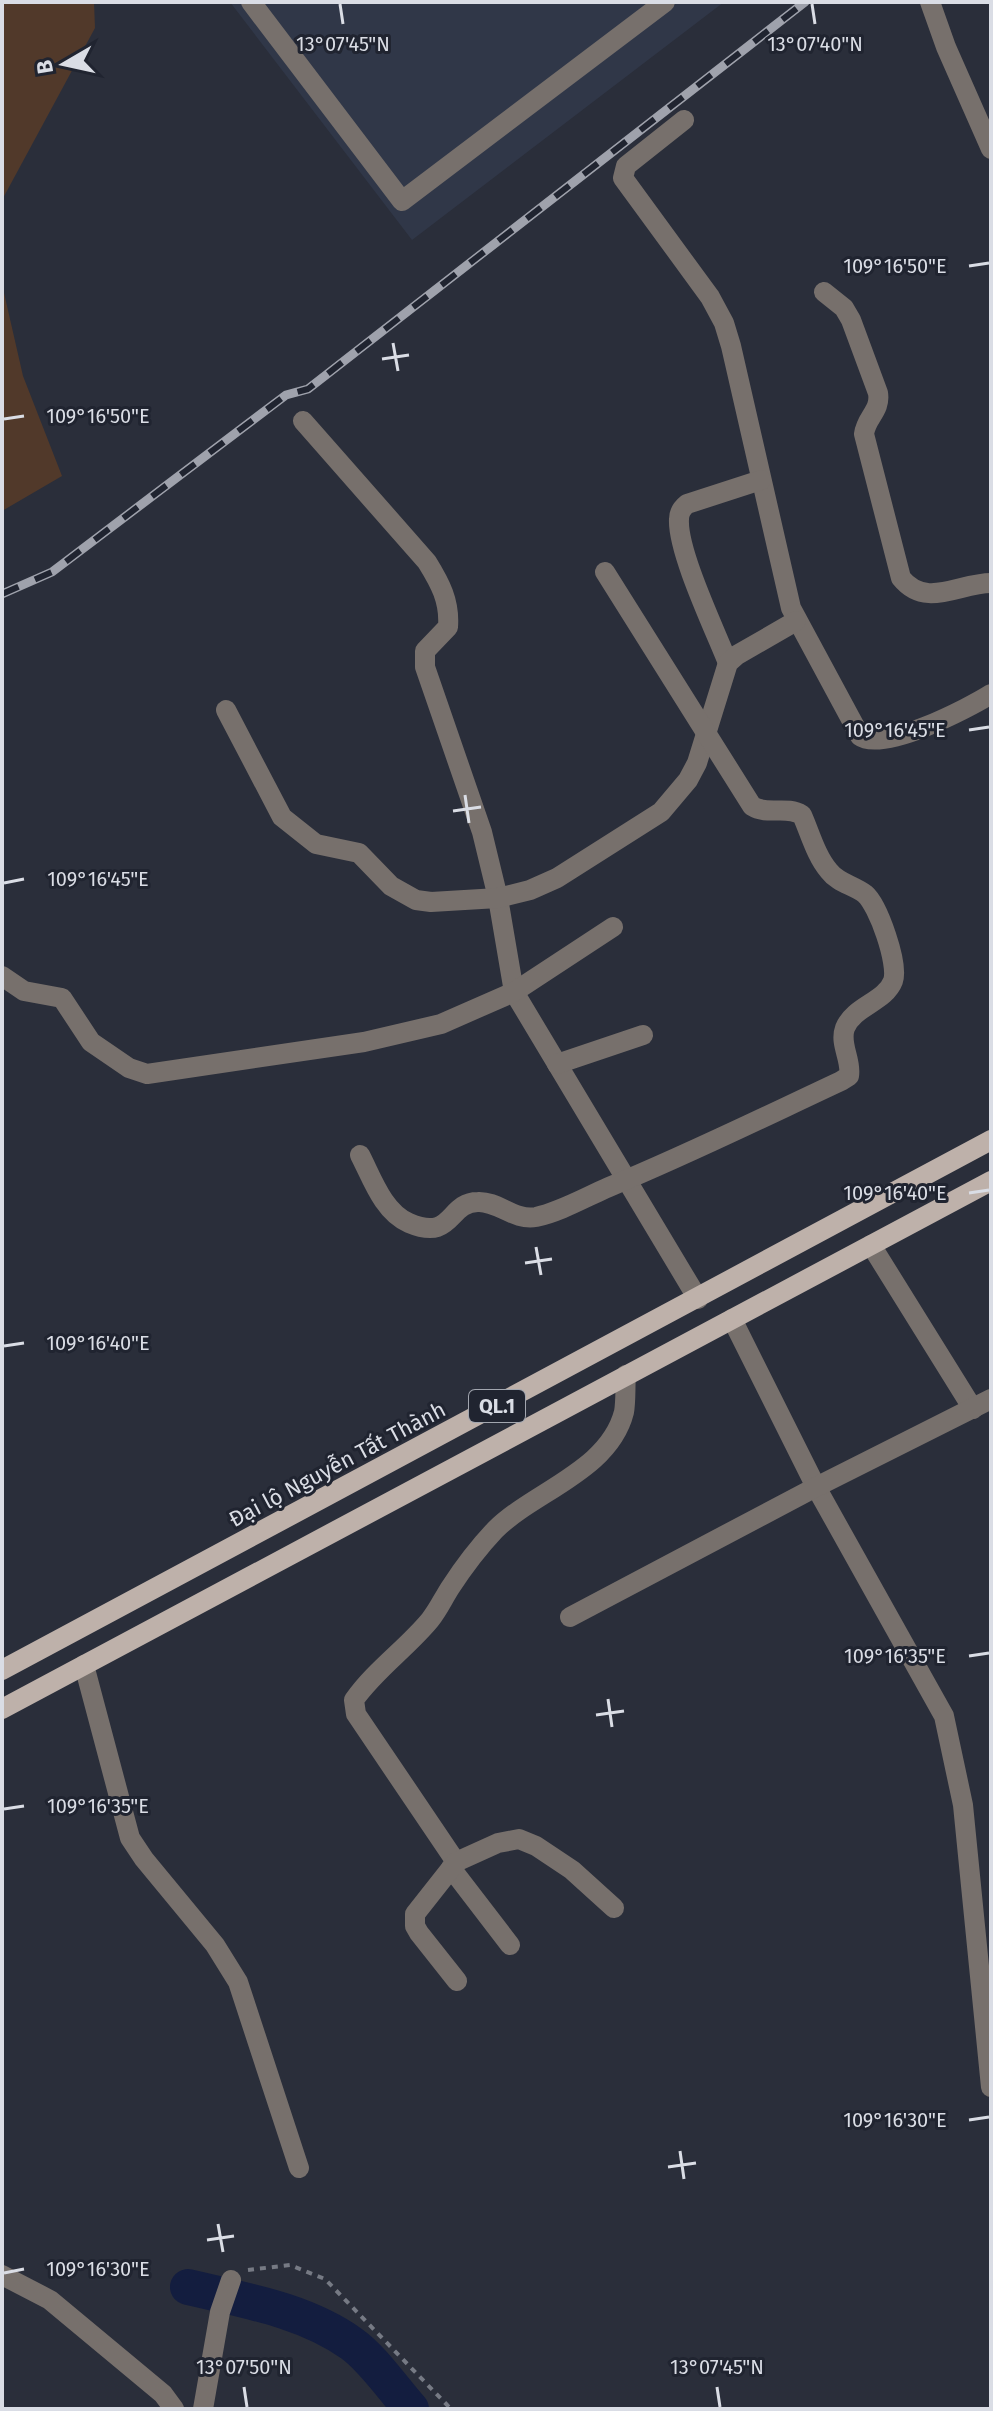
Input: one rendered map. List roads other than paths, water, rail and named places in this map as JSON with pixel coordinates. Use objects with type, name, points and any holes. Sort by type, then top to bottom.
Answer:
[{"type":"main road","name":"Đại lộ Nguyễn Tất Thành","points":[[2,1670],[991,1140]]},
{"type":"main road","name":"QL.1","points":[[2,1709],[991,1181]]},
{"type":"main road","points":[[718,1288],[732,1319]]},
{"type":"street","points":[[251,2],[402,201],[665,2]]},
{"type":"street","points":[[930,2],[946,47],[991,149]]},
{"type":"street","points":[[684,120],[626,166],[623,178],[710,297],[724,323],[796,621],[860,736],[866,741],[879,741],[931,725],[991,694]]},
{"type":"street","points":[[824,292],[837,301],[851,320],[878,393],[880,402],[865,424],[864,434],[901,578],[907,585],[926,595],[991,583]]},
{"type":"street","points":[[303,421],[427,562],[443,586],[448,607],[448,627],[425,651],[425,667],[482,832],[498,898],[514,992],[698,1299]]},
{"type":"street","points":[[728,663],[686,555],[678,517],[687,504],[761,480]]},
{"type":"street","points":[[360,1155],[392,1212],[405,1222],[425,1229],[442,1226],[466,1205],[477,1202],[518,1216],[537,1217],[627,1180],[849,1076],[843,1034],[845,1026],[888,989],[893,981],[890,952],[874,904],[862,892],[830,873],[802,815],[795,811],[769,812],[752,806],[605,572]]},
{"type":"street","points":[[226,710],[282,817],[316,844],[359,853],[391,886],[416,900],[498,898],[530,890],[557,878],[661,812],[688,780],[697,763],[728,663],[796,621]]},
{"type":"street","points":[[2,976],[24,991],[62,998],[91,1042],[129,1068],[147,1074],[364,1042],[441,1024],[514,992],[613,927]]},
{"type":"street","points":[[557,1064],[643,1035]]},
{"type":"street","points":[[570,1617],[816,1487],[982,1404],[871,1245]]},
{"type":"street","points":[[732,1319],[816,1487],[944,1716],[963,1805],[991,2087]]},
{"type":"street","points":[[510,1945],[356,1714],[354,1700],[428,1623],[477,1550],[498,1527],[589,1463],[605,1446],[619,1427],[624,1410],[626,1375]]},
{"type":"street","points":[[84,1665],[130,1838],[215,1945],[238,1982],[299,2168]]},
{"type":"street","points":[[457,1981],[419,1933],[415,1914],[454,1865],[498,1843],[526,1840],[572,1870],[614,1908]]},
{"type":"street","points":[[2,2275],[50,2300],[163,2394],[174,2409]]},
{"type":"street","points":[[203,2409],[220,2312],[231,2280]]},
{"type":"waterway","points":[[188,2287],[294,2314],[334,2332],[368,2358],[411,2409]]},
{"type":"railway","points":[[2,594],[52,572],[286,395],[308,389],[805,2]]}]
